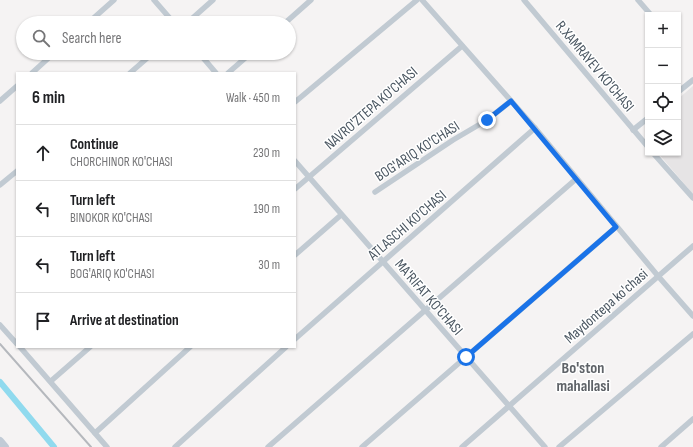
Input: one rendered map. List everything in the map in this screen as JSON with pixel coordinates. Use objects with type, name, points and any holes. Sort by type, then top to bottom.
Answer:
[{"type":"main road","points":[[0,441],[5,447]]},
{"type":"street","points":[[96,16],[114,0]]},
{"type":"street","points":[[154,0],[168,16]]},
{"type":"street","points":[[195,16],[213,0]]},
{"type":"street","points":[[293,16],[311,0]]},
{"type":"street","points":[[296,101],[417,0]]},
{"type":"street","points":[[422,0],[535,128],[616,227],[693,316]]},
{"type":"street","name":"R.XAMRAYEV KO'CHASI","points":[[524,0],[645,144]]},
{"type":"street","points":[[638,0],[648,12]]},
{"type":"street","name":"NAVRO'ZTEPA KO'CHASI","points":[[296,188],[462,46]]},
{"type":"street","points":[[33,72],[46,60]]},
{"type":"street","points":[[131,72],[145,60]]},
{"type":"street","points":[[205,60],[215,72]]},
{"type":"street","points":[[229,72],[243,60]]},
{"type":"street","points":[[681,90],[693,80]]},
{"type":"street","points":[[0,102],[16,87]]},
{"type":"street","name":"BOG'ARIQ KO'CHASI","points":[[375,192],[453,140],[487,120],[511,101]]},
{"type":"street","points":[[633,130],[646,120]]},
{"type":"street","name":"ATLASCHI KO'CHASI","points":[[296,338],[535,128]]},
{"type":"street","points":[[656,156],[693,198]]},
{"type":"street","name":"MA'RIFAT KO'CHASI","points":[[296,162],[466,357],[510,405],[545,447]]},
{"type":"street","points":[[0,186],[16,172]]},
{"type":"street","points":[[268,447],[576,179]]},
{"type":"street","points":[[296,254],[341,215]]},
{"type":"street","points":[[362,447],[616,227]]},
{"type":"street","name":"Maydontepa ko'chasi","points":[[462,447],[693,246]]},
{"type":"street","points":[[0,325],[16,342]]},
{"type":"street","points":[[559,447],[693,334]]},
{"type":"street","points":[[21,348],[107,447]]},
{"type":"street","points":[[51,381],[89,348]]},
{"type":"street","points":[[95,434],[189,348]]},
{"type":"street","points":[[175,447],[285,348]]},
{"type":"street","points":[[661,447],[693,419]]},
{"type":"shaded area","points":[[693,86],[693,194],[661,156],[681,156],[681,96]]},
{"type":"waterway","points":[[0,382],[54,447]]},
{"type":"railway","points":[[0,344],[91,447]]},
{"type":"district","name":"Bo'ston mahallasi","points":[[583,376]]},
{"type":"route","points":[[466,357],[616,227],[511,101],[487,120]]}]
